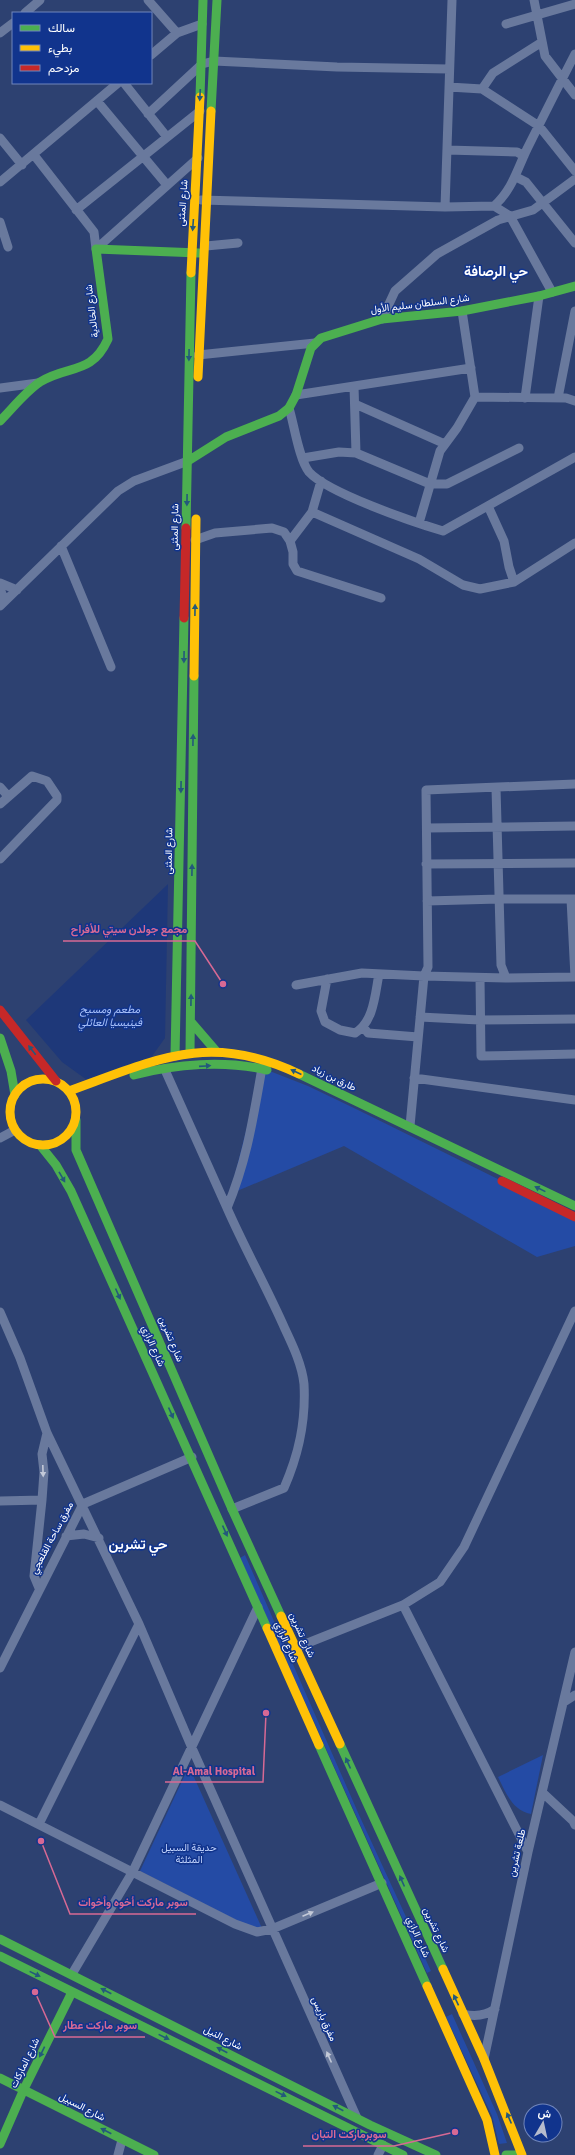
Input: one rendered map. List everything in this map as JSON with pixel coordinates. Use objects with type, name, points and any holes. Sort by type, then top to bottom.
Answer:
[{"type":"main road","name":"شارع المثنى","points":[[187,1067],[191,1057],[188,1053],[190,1022],[195,540],[192,459],[191,252],[198,158],[203,0]]},
{"type":"main road","name":"شارع المثنى","points":[[175,1056],[192,459],[208,200],[217,0]]},
{"type":"main road","points":[[96,249],[191,252],[205,249]]},
{"type":"main road","name":"شارع الخالدية","points":[[0,421],[25,395],[48,378],[83,368],[103,353],[108,339],[96,249]]},
{"type":"main road","name":"شارع السلطان سليم الأول","points":[[315,343],[321,338],[382,319],[462,311],[539,296],[575,286]]},
{"type":"main road","points":[[192,459],[226,437],[279,416],[289,408],[296,395],[311,348],[315,343]]},
{"type":"main road","points":[[0,1010],[56,1081],[71,1093],[76,1104],[76,1120],[70,1132],[62,1140],[48,1145],[40,1145],[23,1138],[15,1130],[10,1115],[11,1105],[15,1095],[24,1084],[38,1079],[56,1081]]},
{"type":"main road","points":[[190,1022],[216,1051]]},
{"type":"main road","points":[[153,1061],[170,1043],[176,1031]]},
{"type":"main road","points":[[1,1041],[11,1071],[15,1095]]},
{"type":"main road","name":"طارق بن زياد","points":[[71,1093],[153,1061],[188,1053],[216,1051],[245,1054],[287,1068],[575,1206]]},
{"type":"main road","points":[[165,1059],[163,1066],[165,1070]]},
{"type":"main road","points":[[71,1093],[141,1073],[187,1067],[229,1064],[254,1066],[308,1086],[356,1108],[575,1217]]},
{"type":"main road","name":"شارع تشرين","points":[[76,1120],[76,1150],[232,1509],[295,1648],[436,1981],[462,2014],[484,2059],[522,2155]]},
{"type":"main road","name":"شارع الرازي","points":[[40,1145],[56,1165],[71,1191],[192,1457],[382,1883],[436,1981],[487,2120],[495,2155]]},
{"type":"main road","name":"شارع النيل","points":[[0,1939],[357,2118],[436,2155]]},
{"type":"main road","points":[[0,1956],[383,2145],[392,2153],[403,2155]]},
{"type":"main road","name":"شارع الماركات","points":[[0,2144],[24,2089],[72,1992]]},
{"type":"main road","name":"شارع السبيل","points":[[0,2078],[154,2155]]},
{"type":"main road","points":[[506,2155],[516,2155]]},
{"type":"street","points":[[26,12],[40,0]]},
{"type":"street","points":[[148,0],[177,33]]},
{"type":"street","points":[[445,207],[452,0]]},
{"type":"street","points":[[534,0],[545,56],[575,95]]},
{"type":"street","points":[[506,24],[575,4]]},
{"type":"street","points":[[0,33],[12,23]]},
{"type":"street","points":[[152,54],[177,33],[202,24]]},
{"type":"street","points":[[482,88],[493,73],[542,42]]},
{"type":"street","points":[[494,206],[503,198],[516,177],[524,156],[575,54]]},
{"type":"street","points":[[148,114],[202,64],[214,61],[337,67],[449,69]]},
{"type":"street","points":[[0,182],[117,84]]},
{"type":"street","points":[[125,84],[167,137]]},
{"type":"street","points":[[449,87],[482,88],[539,126],[575,171]]},
{"type":"street","points":[[97,101],[142,157],[167,185]]},
{"type":"street","points":[[76,210],[200,111]]},
{"type":"street","points":[[0,138],[22,165]]},
{"type":"street","points":[[447,150],[517,152],[524,156]]},
{"type":"street","points":[[34,155],[94,232],[96,249]]},
{"type":"street","points":[[96,249],[198,158]]},
{"type":"street","points":[[516,177],[526,182],[575,243]]},
{"type":"street","points":[[382,319],[395,291],[437,254],[498,220],[532,210],[575,179]]},
{"type":"street","points":[[195,200],[445,207],[494,206],[510,216],[552,292]]},
{"type":"street","points":[[0,222],[8,247]]},
{"type":"street","points":[[205,249],[238,243]]},
{"type":"street","points":[[525,398],[539,296]]},
{"type":"street","points":[[419,523],[440,451],[475,397],[462,311]]},
{"type":"street","points":[[558,398],[575,311]]},
{"type":"street","name":"شارع السلطان سليم الأول","points":[[198,355],[315,343]]},
{"type":"street","points":[[296,395],[471,368]]},
{"type":"street","points":[[0,388],[42,383]]},
{"type":"street","points":[[354,386],[356,453]]},
{"type":"street","points":[[475,397],[558,398],[574,402]]},
{"type":"street","points":[[355,404],[445,444]]},
{"type":"street","points":[[289,408],[303,458],[309,471],[321,481],[332,488],[419,523],[443,531],[575,457]]},
{"type":"street","points":[[303,458],[340,452],[356,453],[430,484],[447,484],[520,448]]},
{"type":"street","points":[[3,604],[118,491],[134,481],[192,459]]},
{"type":"street","points":[[290,541],[312,512],[321,481]]},
{"type":"street","points":[[488,506],[504,542],[508,567],[514,582]]},
{"type":"street","points":[[312,512],[419,559],[463,586],[480,589],[514,582],[575,543]]},
{"type":"street","points":[[195,540],[215,534],[272,528],[284,532],[290,541],[293,552],[293,564],[297,571],[381,598]]},
{"type":"street","points":[[61,546],[111,667]]},
{"type":"street","points":[[0,583],[17,590]]},
{"type":"street","points":[[0,589],[3,604]]},
{"type":"street","points":[[0,804],[32,776],[47,781],[57,796],[57,800],[0,859]]},
{"type":"street","points":[[410,1126],[424,976],[428,967],[426,790],[575,784]]},
{"type":"street","points":[[0,788],[8,796]]},
{"type":"street","points":[[496,788],[501,966],[506,978]]},
{"type":"street","points":[[427,828],[575,826]]},
{"type":"street","points":[[426,864],[575,863]]},
{"type":"street","points":[[296,985],[362,973],[480,978],[575,977],[573,899],[499,899],[427,902]]},
{"type":"street","points":[[327,979],[321,1011],[325,1022],[340,1030],[355,1033],[364,1028],[372,1011],[379,974]]},
{"type":"street","points":[[480,978],[479,1020],[481,1056],[575,1054]]},
{"type":"street","points":[[420,1017],[479,1020],[575,1019]]},
{"type":"street","points":[[364,1028],[368,1033],[418,1037]]},
{"type":"street","points":[[227,1208],[240,1176],[249,1144],[262,1068]]},
{"type":"street","points":[[165,1070],[227,1208],[267,1288],[292,1344],[298,1358],[304,1384],[301,1441],[296,1459],[284,1488],[232,1509]]},
{"type":"street","points":[[414,1078],[575,1100]]},
{"type":"street","points":[[0,1138],[15,1130]]},
{"type":"street","points":[[295,1648],[403,1605],[440,1582],[464,1547],[575,1311]]},
{"type":"street","name":"مفرق باريس","points":[[0,1312],[20,1358],[47,1433],[139,1624],[192,1748],[357,2118]]},
{"type":"street","points":[[39,1588],[34,1576],[44,1472],[42,1454],[47,1433]]},
{"type":"street","name":"مفرق ساحة القلعجي","points":[[0,1668],[82,1504],[192,1457]]},
{"type":"street","points":[[0,1500],[42,1500]]},
{"type":"street","points":[[66,1536],[84,1534],[98,1538]]},
{"type":"street","points":[[403,1605],[528,1852]]},
{"type":"street","points":[[72,1974],[133,1871],[258,1607]]},
{"type":"street","points":[[39,1824],[139,1624]]},
{"type":"street","name":"طلعة تشرين","points":[[484,2059],[528,1852],[575,1652]]},
{"type":"street","points":[[564,1702],[575,1695]]},
{"type":"street","points":[[543,1793],[573,1821],[575,1825]]},
{"type":"street","points":[[0,1804],[246,1929],[256,1932],[272,1929],[382,1883]]},
{"type":"street","points":[[462,2014],[482,2016],[495,2009]]},
{"type":"street","points":[[118,2155],[122,2140]]},
{"type":"street","points":[[378,2155],[383,2145]]},
{"type":"green space","points":[[262,1068],[308,1086],[575,1217],[575,1246],[537,1257],[344,1146],[230,1194]]},
{"type":"green space","points":[[245,1555],[360,1817],[431,1971],[427,1973],[240,1558]]},
{"type":"green space","points":[[543,1755],[531,1814],[524,1812],[514,1805],[498,1777]]},
{"type":"green space","name":"حديقة السبيل المثلثة","points":[[189,1766],[265,1935],[140,1871]]},
{"type":"green space","points":[[452,2014],[497,2114],[507,2143],[499,2144],[492,2116],[446,2017]]},
{"type":"water","name":"مطعم ومسبح فينيسيا العائلي","points":[[168,884],[165,1038],[150,1059],[87,1080],[62,1062],[26,1020]]},
{"type":"traffic: fast","points":[[200,97],[203,0]]},
{"type":"traffic: fast","points":[[211,111],[217,0]]},
{"type":"traffic: fast","points":[[0,421],[24,395],[40,382],[60,373],[78,368],[94,359],[108,339],[96,249],[199,253]]},
{"type":"traffic: fast","points":[[186,528],[191,273]]},
{"type":"traffic: fast","points":[[188,461],[226,437],[279,416],[289,408],[296,395],[311,348],[321,338],[382,319],[462,311],[539,296],[575,286]]},
{"type":"traffic: fast","points":[[175,1056],[184,618]]},
{"type":"traffic: fast","points":[[190,1053],[194,676]]},
{"type":"traffic: fast","points":[[191,1022],[216,1051]]},
{"type":"traffic: fast","points":[[0,1038],[11,1071],[15,1095]]},
{"type":"traffic: fast","points":[[134,1075],[166,1068],[217,1064],[267,1070]]},
{"type":"traffic: fast","points":[[299,1074],[575,1206]]},
{"type":"traffic: fast","points":[[76,1120],[76,1150],[232,1509],[281,1616]]},
{"type":"traffic: fast","points":[[40,1145],[56,1165],[71,1191],[267,1628]]},
{"type":"traffic: fast","points":[[340,1744],[443,1969]]},
{"type":"traffic: fast","points":[[319,1745],[427,1986]]},
{"type":"traffic: fast","points":[[0,1939],[370,2125],[436,2155]]},
{"type":"traffic: fast","points":[[0,1956],[403,2155]]},
{"type":"traffic: fast","points":[[0,2144],[24,2089],[72,1992]]},
{"type":"traffic: fast","points":[[0,2078],[154,2155]]},
{"type":"traffic: fast","points":[[506,2155],[516,2155]]},
{"type":"traffic: slow","points":[[191,273],[200,97]]},
{"type":"traffic: slow","points":[[198,377],[211,111]]},
{"type":"traffic: slow","points":[[194,676],[196,519]]},
{"type":"traffic: slow","points":[[69,1091],[129,1069],[156,1061],[183,1055],[210,1052],[238,1054],[267,1061],[299,1074]]},
{"type":"traffic: slow","points":[[43,1079],[56,1082],[66,1089],[73,1099],[76,1112],[73,1125],[66,1135],[56,1142],[43,1145],[30,1142],[20,1135],[13,1125],[10,1112],[13,1099],[20,1089],[30,1082],[43,1079]]},
{"type":"traffic: slow","points":[[281,1616],[340,1744]]},
{"type":"traffic: slow","points":[[267,1628],[319,1745]]},
{"type":"traffic: slow","points":[[443,1969],[484,2059],[522,2155]]},
{"type":"traffic: slow","points":[[427,1986],[487,2120],[495,2155]]},
{"type":"traffic: jam","points":[[184,618],[186,528]]},
{"type":"traffic: jam","points":[[0,1010],[56,1081]]},
{"type":"traffic: jam","points":[[502,1181],[575,1217]]},
{"type":"place","name":"مجمع جولدن سيتي للأفراح","points":[[223,984]]},
{"type":"place","name":"Al-Amal Hospital","points":[[266,1713]]},
{"type":"place","name":"سوبر ماركت أخوه وأخوات","points":[[41,1841]]},
{"type":"place","name":"سوبر ماركت عطار","points":[[35,1992]]},
{"type":"place","name":"سوبرماركت التبان","points":[[455,2132]]},
{"type":"district","name":"حي الرصافة","points":[[496,271]]},
{"type":"district","name":"حي تشرين","points":[[138,1544]]}]
